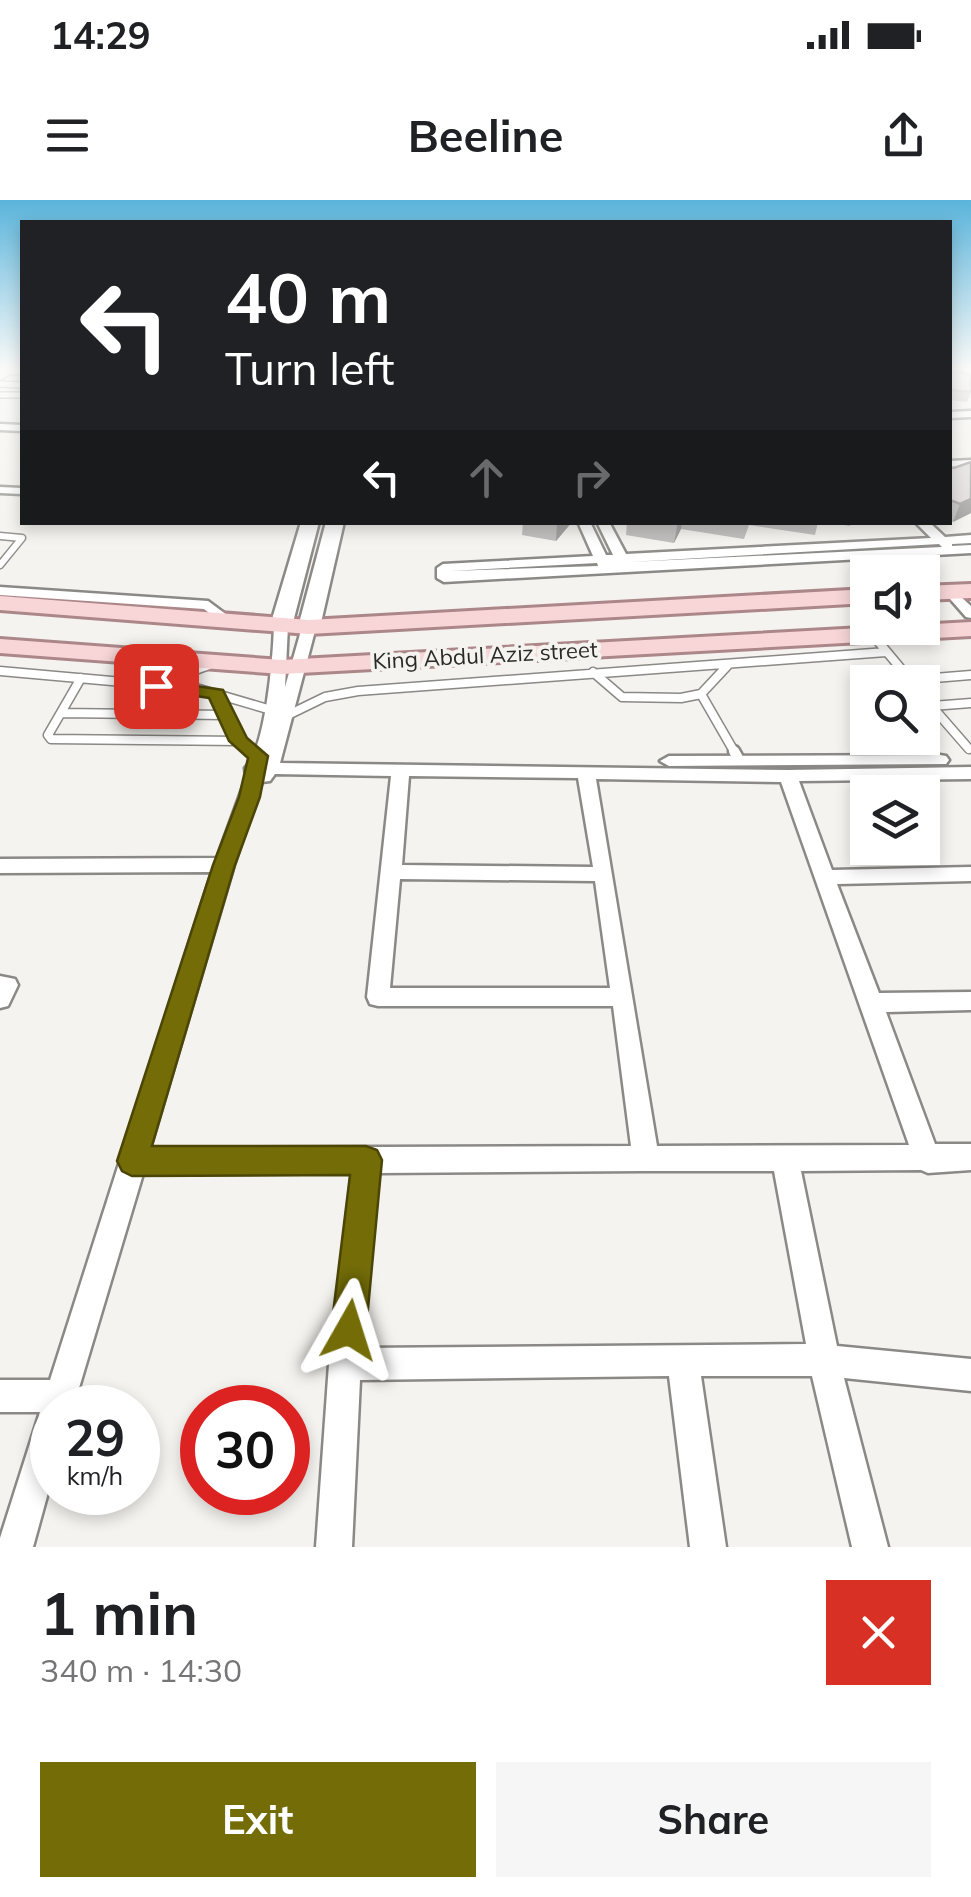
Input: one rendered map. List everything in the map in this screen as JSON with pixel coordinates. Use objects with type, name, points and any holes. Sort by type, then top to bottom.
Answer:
[{"type":"main road","points":[[281,626],[309,525]]},
{"type":"main road","points":[[310,627],[334,525]]},
{"type":"main road","name":"King Abdul Aziz street","points":[[0,604],[310,627],[850,597]]},
{"type":"main road","name":"King Abdul Aziz street","points":[[940,634],[971,630]]},
{"type":"main road","name":"King Abdul Aziz street","points":[[0,646],[291,667],[564,662],[850,645]]},
{"type":"street","points":[[585,525],[604,565]]},
{"type":"street","points":[[604,525],[624,564]]},
{"type":"street","points":[[908,525],[938,546],[971,539]]},
{"type":"street","points":[[923,525],[938,546]]},
{"type":"street","points":[[604,565],[443,568],[444,578],[938,546],[971,549]]},
{"type":"street","points":[[0,591],[208,606],[232,624]]},
{"type":"street","points":[[961,592],[971,614]]},
{"type":"street","points":[[281,626],[291,667]]},
{"type":"street","points":[[64,1385],[224,865],[263,763],[291,667],[310,627]]},
{"type":"street","points":[[263,763],[970,755]]},
{"type":"street","points":[[263,763],[400,772],[788,776],[971,773]]},
{"type":"street","points":[[400,772],[378,997],[623,997]]},
{"type":"street","points":[[586,774],[646,1160]]},
{"type":"street","points":[[788,776],[928,1160]]},
{"type":"street","points":[[0,866],[224,865]]},
{"type":"street","points":[[391,872],[604,874]]},
{"type":"street","points":[[823,877],[971,874]]},
{"type":"street","points":[[0,985],[7,985],[0,999]]},
{"type":"street","points":[[870,1003],[971,1001]]},
{"type":"street","points":[[785,1157],[824,1360],[870,1547]]},
{"type":"street","points":[[132,1161],[971,1157]]},
{"type":"street","points":[[334,1547],[345,1364],[366,1160]]},
{"type":"street","points":[[683,1360],[708,1547]]},
{"type":"street","points":[[345,1364],[824,1360],[971,1375]]},
{"type":"street","points":[[0,1396],[30,1403]]},
{"type":"street","points":[[15,1547],[30,1498]]},
{"type":"lane","points":[[0,536],[22,538],[0,565]]},
{"type":"lane","points":[[593,672],[730,663],[864,645]]},
{"type":"lane","points":[[881,645],[898,665]]},
{"type":"lane","points":[[0,671],[216,694],[278,713],[340,693],[564,662],[593,672],[622,697],[682,698],[702,694],[730,663]]},
{"type":"lane","points":[[156,686],[214,663]]},
{"type":"lane","points":[[940,678],[971,675]]},
{"type":"lane","points":[[81,678],[48,735],[51,738],[239,741]]},
{"type":"lane","points":[[216,694],[239,741],[263,763]]},
{"type":"lane","points":[[702,694],[739,760]]},
{"type":"lane","points":[[940,705],[971,703]]},
{"type":"lane","points":[[61,712],[225,715]]},
{"type":"lane","points":[[940,716],[970,755]]},
{"type":"building","points":[[971,462],[971,499],[960,504],[952,501],[954,468]]},
{"type":"route","points":[[156,686],[187,687],[216,694],[239,741],[258,756],[250,797],[224,865],[132,1161],[366,1160],[349,1330]]}]
